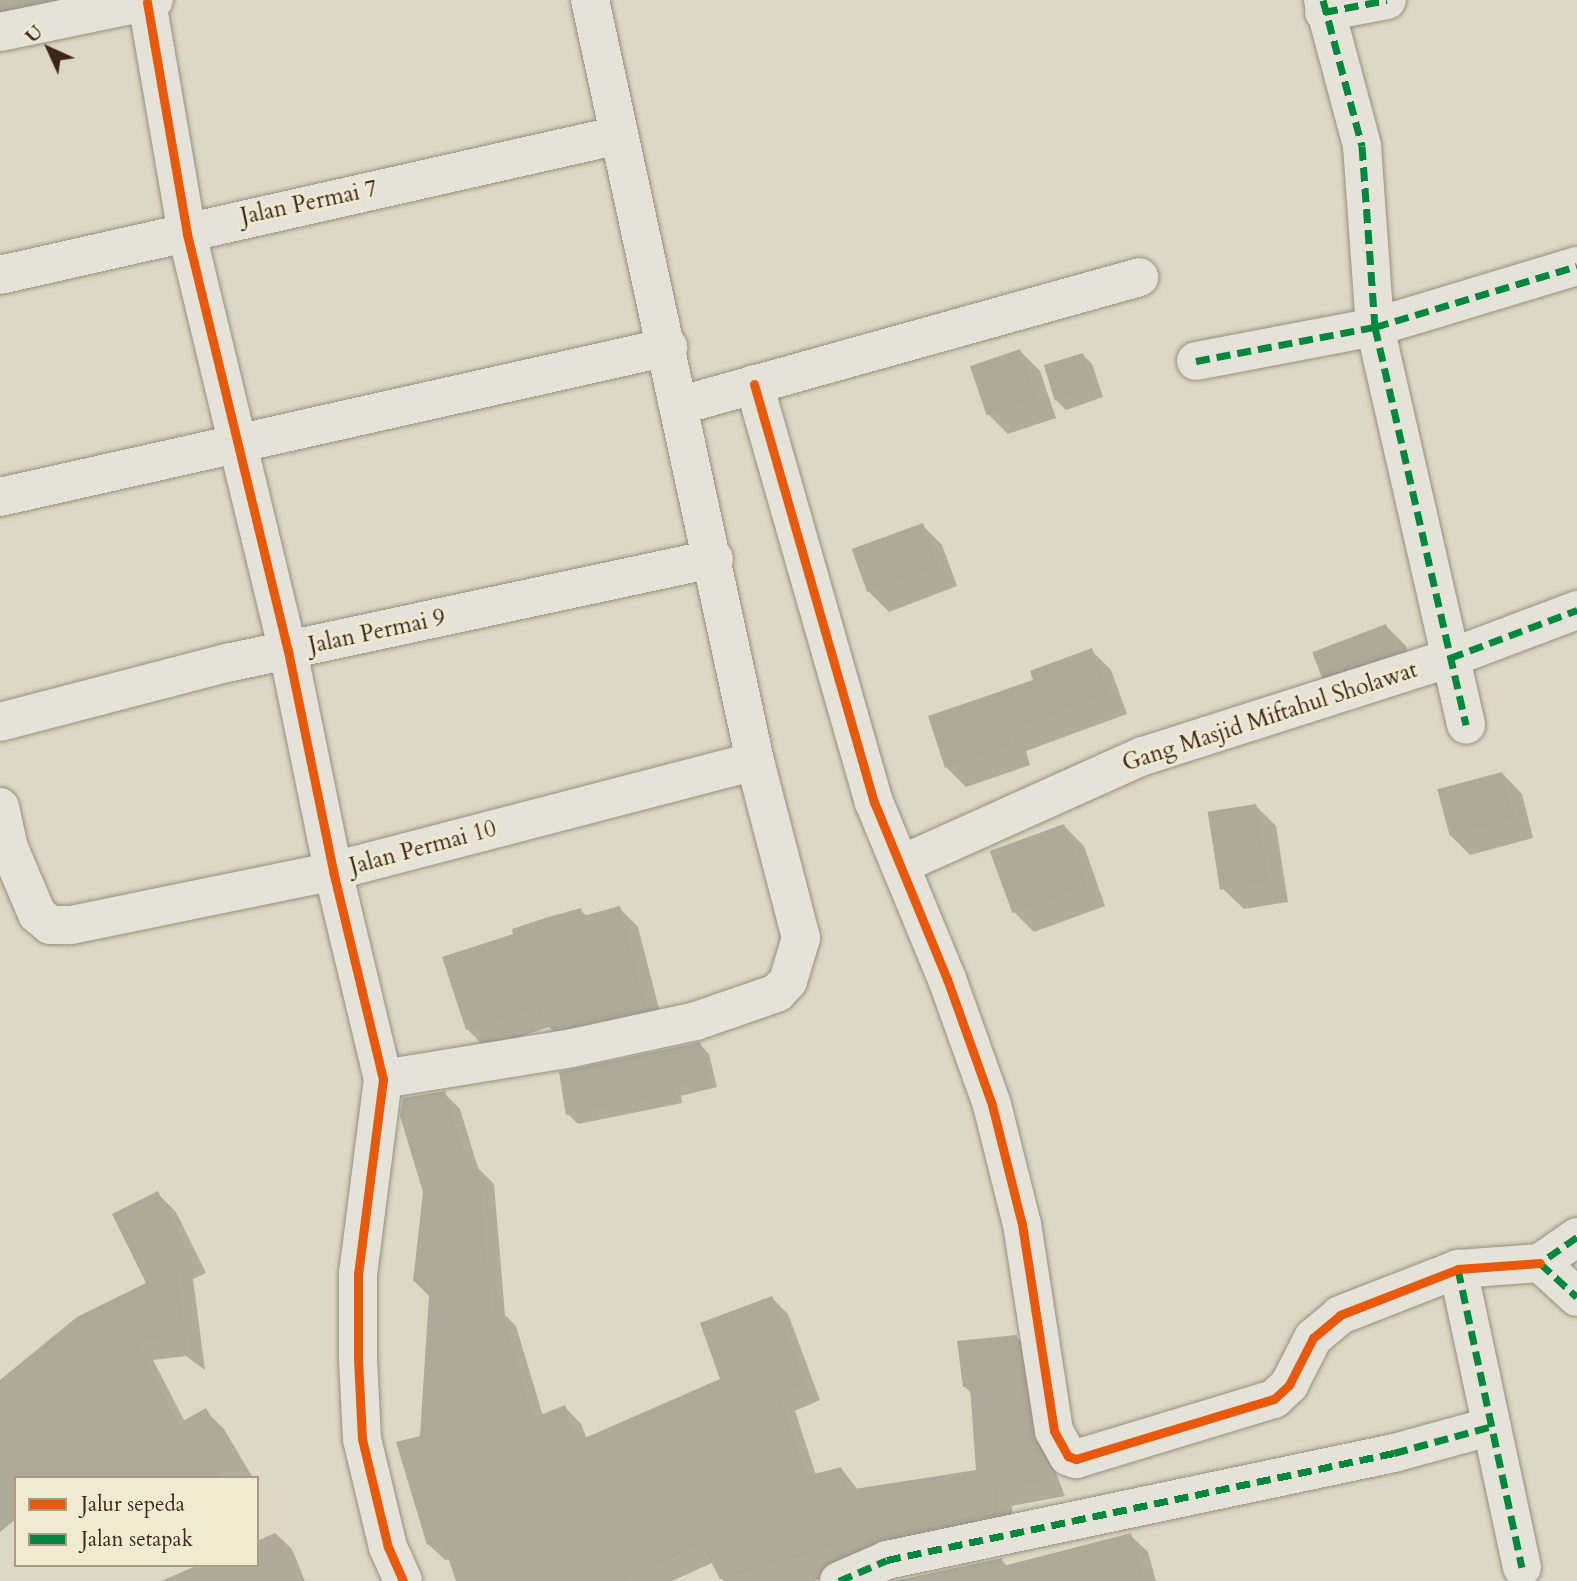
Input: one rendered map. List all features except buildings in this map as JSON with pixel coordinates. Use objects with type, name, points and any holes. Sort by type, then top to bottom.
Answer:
[{"type":"street","points":[[383,1079],[572,1048],[696,1021],[777,993],[788,981],[801,938],[755,761],[714,559],[590,0]]},
{"type":"street","points":[[1387,0],[1324,6],[1362,146],[1375,327],[1466,725]]},
{"type":"street","points":[[0,32],[151,1],[187,234],[288,651],[333,871],[383,1079],[358,1273],[359,1371],[362,1439],[388,1547],[403,1581]]},
{"type":"street","name":"Jalan Permai 7","points":[[0,275],[187,234],[222,222],[619,135]]},
{"type":"street","points":[[1196,361],[1375,327],[1577,266]]},
{"type":"street","points":[[678,406],[1139,277]]},
{"type":"street","points":[[0,496],[668,347]]},
{"type":"street","points":[[754,384],[874,802],[992,1105],[1022,1224],[1054,1431],[1068,1456],[1076,1459],[1274,1399],[1289,1385],[1324,1325],[1340,1315],[1458,1269],[1540,1263],[1577,1237]]},
{"type":"street","name":"Jalan Permai 9","points":[[0,722],[227,663],[714,559]]},
{"type":"street","name":"Gang Masjid Miftahul Sholawat","points":[[900,865],[1143,756],[1450,659],[1577,610]]},
{"type":"street","name":"Jalan Permai 10","points":[[0,807],[29,898],[37,914],[50,925],[78,924],[333,871],[755,761]]},
{"type":"street","points":[[1540,1263],[1577,1297]]},
{"type":"street","points":[[1458,1269],[1489,1427],[1522,1567]]},
{"type":"street","points":[[839,1581],[887,1560],[1381,1455],[1489,1427]]},
{"type":"marked path","points":[[1323,0],[1362,146],[1375,327],[1466,725]]},
{"type":"marked path","points":[[1324,12],[1387,0]]},
{"type":"marked path","points":[[1196,361],[1375,327],[1577,266]]},
{"type":"marked path","points":[[1450,658],[1577,610]]},
{"type":"marked path","points":[[1577,1237],[1540,1263],[1577,1297]]},
{"type":"marked path","points":[[1458,1269],[1522,1567]]},
{"type":"marked path","points":[[839,1581],[887,1560],[1394,1453],[1489,1427]]},
{"type":"cycle path","points":[[147,2],[187,234],[288,651],[333,871],[383,1079],[358,1273],[358,1358],[362,1439],[388,1547],[403,1581]]},
{"type":"cycle path","points":[[754,384],[874,802],[947,979],[992,1105],[1022,1224],[1054,1431],[1068,1456],[1076,1459],[1274,1399],[1289,1385],[1313,1338],[1340,1315],[1458,1269],[1540,1263]]}]
